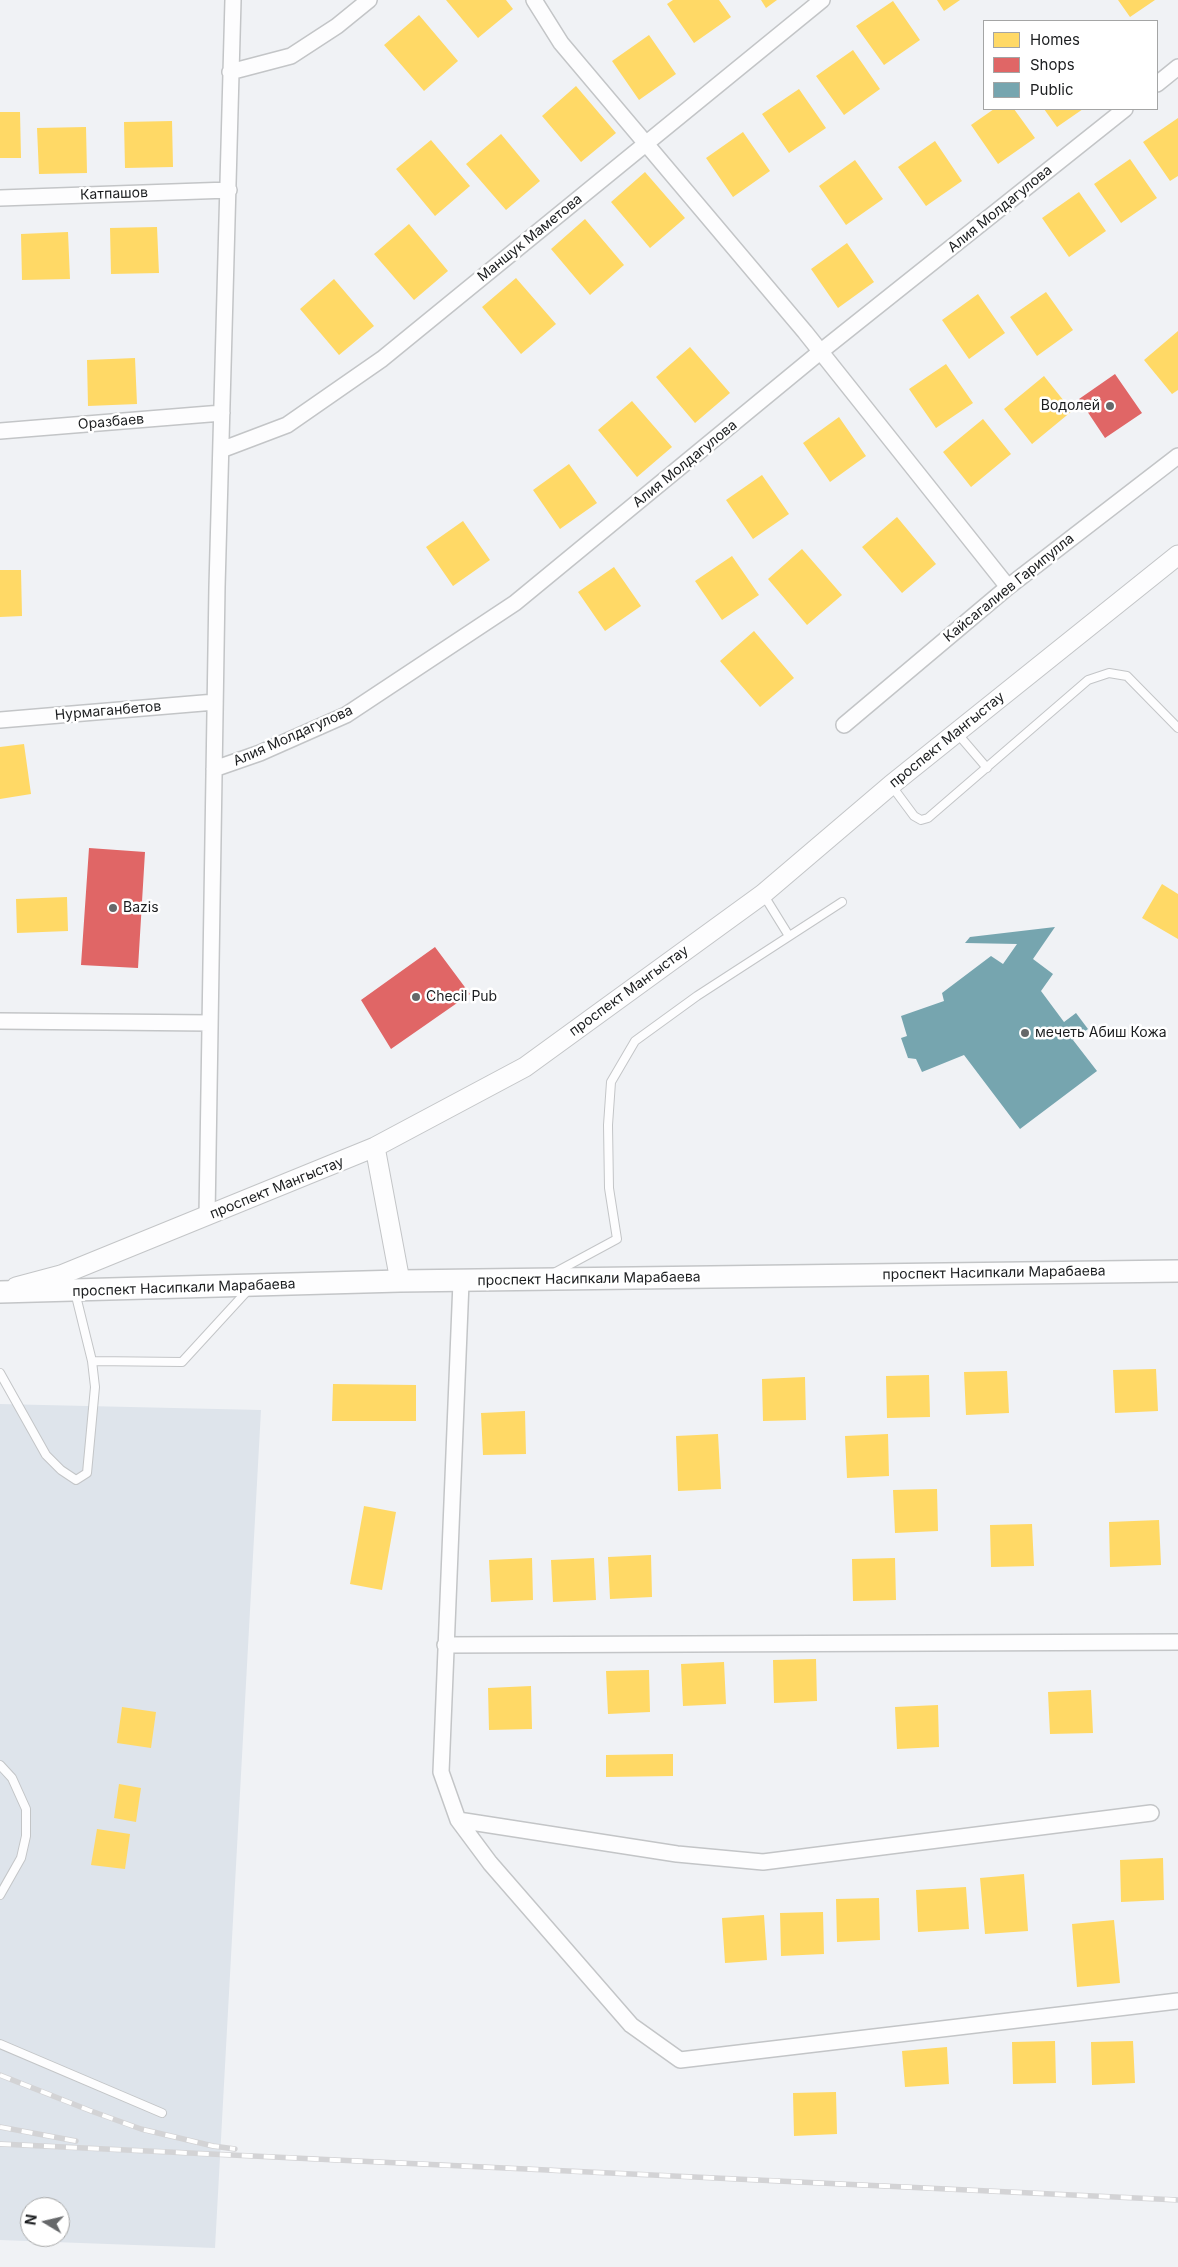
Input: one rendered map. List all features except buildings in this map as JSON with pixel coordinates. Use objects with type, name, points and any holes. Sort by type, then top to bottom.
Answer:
[{"type":"main road","name":"проспект Насипкали Марабаева","points":[[0,1292],[400,1281],[461,1282],[1178,1271]]},
{"type":"street","points":[[207,1216],[215,702],[233,0]]},
{"type":"street","points":[[230,72],[292,56],[337,26],[369,0]]},
{"type":"street","points":[[534,0],[562,43],[916,469],[1008,587]]},
{"type":"street","name":"Маншук Маметова","points":[[221,450],[287,425],[382,359],[822,0]]},
{"type":"street","points":[[1158,83],[1178,67]]},
{"type":"street","name":"Алия Молдагулова","points":[[214,769],[260,753],[346,715],[515,603],[820,352],[1124,110]]},
{"type":"street","name":"Катпашов","points":[[0,198],[229,190]]},
{"type":"street","name":"Оразбаев","points":[[0,431],[222,413]]},
{"type":"street","name":"Кайсагалиев Гарипулла","points":[[844,725],[1008,587],[1178,456]]},
{"type":"street","name":"проспект Мангыстау","points":[[0,1292],[61,1275],[376,1148],[525,1067],[763,894],[891,785],[1178,555]]},
{"type":"street","name":"Нурмаганбетов","points":[[0,720],[215,702]]},
{"type":"street","points":[[0,1021],[210,1023]]},
{"type":"street","points":[[376,1148],[400,1281]]},
{"type":"street","points":[[461,1282],[441,1772],[458,1820],[490,1863],[631,2025],[680,2060],[1178,2002]]},
{"type":"street","points":[[445,1645],[1178,1642]]},
{"type":"street","points":[[458,1820],[677,1854],[764,1862],[1151,1813]]},
{"type":"lane","points":[[891,785],[914,816],[920,820],[928,818],[1088,680],[1109,673],[1127,676],[1178,728]]},
{"type":"lane","points":[[956,732],[987,768]]},
{"type":"lane","points":[[763,894],[789,936]]},
{"type":"lane","points":[[541,1280],[616,1239],[609,1188],[608,1125],[611,1082],[635,1041],[697,996],[842,902]]},
{"type":"lane","points":[[92,1361],[182,1362],[252,1286]]},
{"type":"lane","points":[[0,1373],[46,1456],[61,1470],[76,1480],[87,1472],[95,1388],[92,1361],[75,1291]]},
{"type":"lane","points":[[0,1765],[12,1778],[26,1809],[26,1836],[21,1858],[0,1895]]},
{"type":"lane","points":[[0,2044],[162,2113]]},
{"type":"shaded area","points":[[0,1404],[261,1410],[215,2248],[70,2243],[70,2197],[20,2197],[20,2241],[0,2240]]},
{"type":"railway","points":[[0,2075],[141,2129],[213,2146],[235,2149]]},
{"type":"railway","points":[[0,2127],[76,2141]]},
{"type":"railway","points":[[0,2144],[1178,2200]]},
{"type":"place","name":"Водолей","points":[[1110,406]]},
{"type":"place","name":"Bazis","points":[[113,908]]},
{"type":"place","name":"Checil Pub","points":[[416,997]]},
{"type":"place","name":"мечеть Абиш Кожа","points":[[1025,1033]]}]
